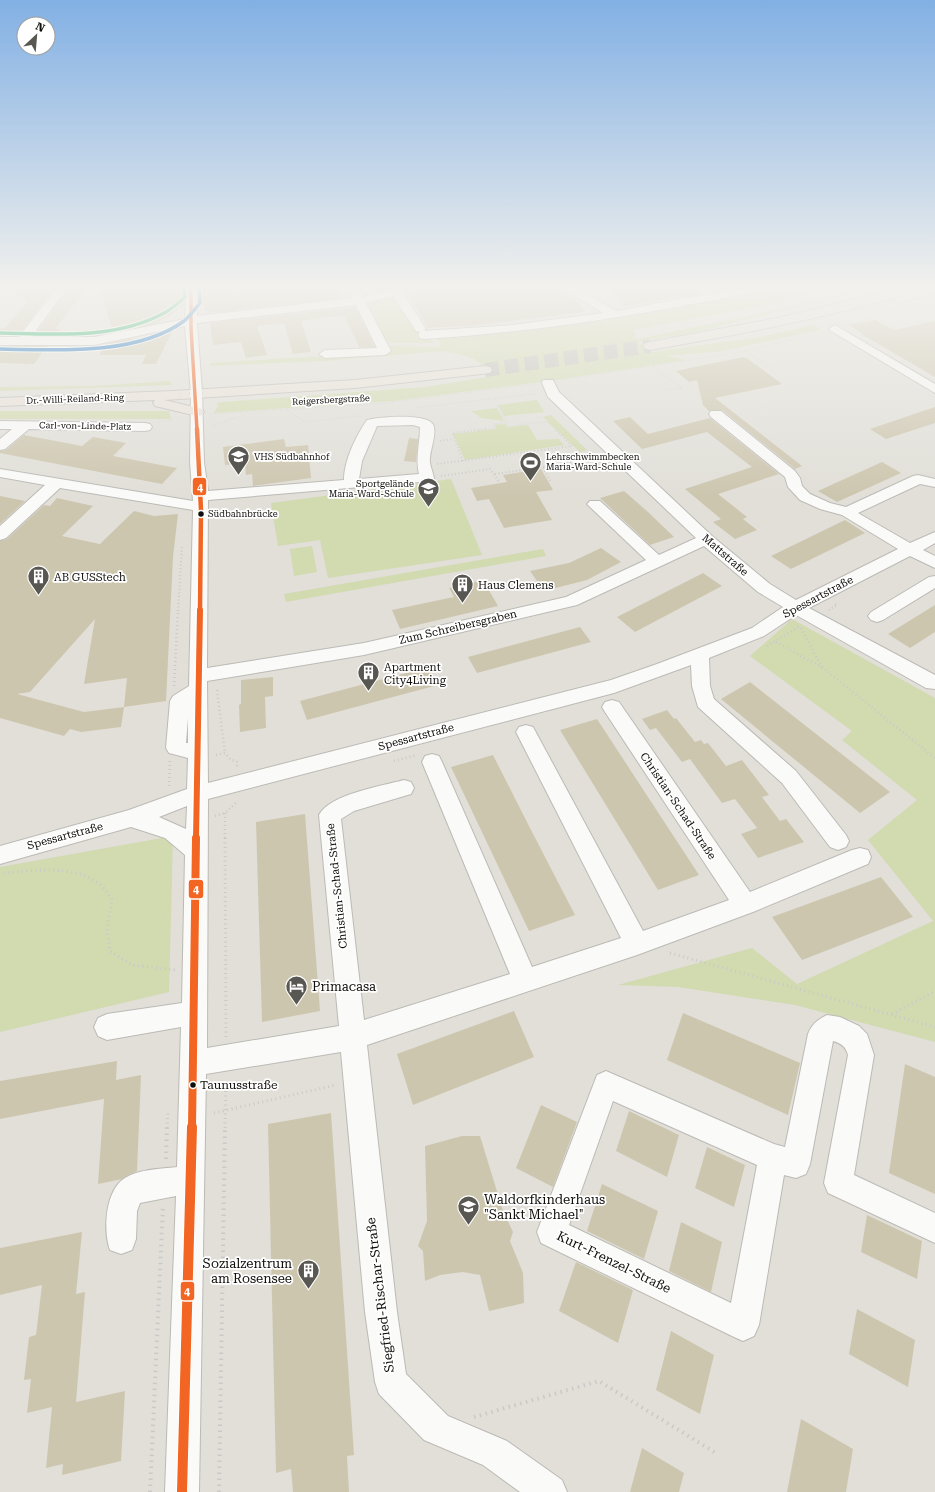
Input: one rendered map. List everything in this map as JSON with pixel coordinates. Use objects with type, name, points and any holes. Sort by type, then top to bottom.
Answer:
[{"type":"highway","name":"Dr.-Willi-Reiland-Ring","points":[[0,402],[173,395],[355,384],[485,370],[467,378],[425,384],[196,398]]},
{"type":"highway","points":[[0,394],[196,398]]},
{"type":"highway","points":[[157,403],[179,397],[196,398]]},
{"type":"highway","points":[[0,407],[157,403],[179,406],[196,398]]},
{"type":"street","points":[[182,1492],[178,1181],[180,1114],[193,1063],[194,1013],[180,971],[195,850],[198,753],[201,507],[197,462],[194,356]]},
{"type":"street","points":[[879,356],[935,389]]},
{"type":"street","name":"Mattstraße","points":[[550,387],[616,453],[706,539],[764,588],[849,638],[933,683],[935,682]]},
{"type":"street","points":[[716,414],[790,474],[794,478],[795,487],[805,497],[847,512],[935,563]]},
{"type":"street","points":[[0,473],[201,507],[352,484],[427,478],[423,465],[427,443],[427,425],[414,421],[380,421],[372,423],[350,475],[352,484]]},
{"type":"street","name":"Carl-von-Linde-Platz","points":[[0,425],[145,427]]},
{"type":"street","points":[[0,446],[26,425]]},
{"type":"street","points":[[847,512],[918,479],[935,483]]},
{"type":"street","points":[[0,535],[57,482]]},
{"type":"street","points":[[595,504],[656,561]]},
{"type":"street","name":"Spessartstraße","points":[[0,855],[131,818],[196,794],[614,686],[758,632],[796,607],[935,537]]},
{"type":"street","name":"Zum Schreibersgraben","points":[[198,682],[297,661],[364,649],[571,601],[706,539]]},
{"type":"street","points":[[877,616],[935,581]]},
{"type":"street","points":[[700,655],[701,686],[705,702],[789,777],[838,841]]},
{"type":"street","name":"Christian-Schad-Straße","points":[[612,707],[745,905]]},
{"type":"street","points":[[526,732],[638,944]]},
{"type":"street","points":[[432,762],[525,980]]},
{"type":"street","name":"Christian-Schad-Straße","points":[[352,1037],[330,814],[348,804],[404,788]]},
{"type":"street","points":[[131,818],[171,829],[183,837],[195,850]]},
{"type":"street","points":[[193,1063],[352,1037],[638,944],[745,905],[860,857]]},
{"type":"street","points":[[107,1027],[194,1013]]},
{"type":"street","name":"Kurt-Frenzel-Straße","points":[[773,1158],[743,1325],[552,1232],[606,1084],[773,1158],[796,1164],[821,1034],[827,1028],[845,1032],[855,1038],[860,1046],[861,1054],[838,1183],[935,1228]]},
{"type":"street","name":"Siegfried-Rischar-Straße","points":[[352,1037],[381,1312],[391,1382],[436,1428],[496,1453],[550,1492]]},
{"type":"street","points":[[121,1239],[123,1200],[126,1195],[135,1188],[178,1181]]},
{"type":"path","points":[[495,356],[550,387]]},
{"type":"path","points":[[416,408],[550,387],[597,363],[604,356]]},
{"type":"path","points":[[638,356],[664,365]]},
{"type":"path","name":"Reigersbergstraße","points":[[196,398],[251,412],[378,404],[550,387],[719,356]]},
{"type":"path","points":[[752,356],[774,371]]},
{"type":"path","points":[[19,362],[28,362],[24,367]]},
{"type":"path","points":[[653,367],[682,388],[668,390]]},
{"type":"path","points":[[423,465],[572,446],[549,423],[544,422],[509,426],[497,405]]},
{"type":"path","points":[[287,409],[305,422],[361,416]]},
{"type":"path","points":[[209,427],[251,412]]},
{"type":"path","points":[[463,461],[452,433],[495,428],[494,424],[506,423]]},
{"type":"path","points":[[534,452],[550,481]]},
{"type":"path","points":[[495,474],[543,467],[616,453]]},
{"type":"path","points":[[451,475],[490,469],[500,483]]},
{"type":"path","points":[[174,689],[183,532],[189,520],[201,507]]},
{"type":"path","points":[[796,607],[800,626],[822,668]]},
{"type":"path","points":[[758,632],[822,668],[935,758]]},
{"type":"path","points":[[170,758],[168,789],[171,802]]},
{"type":"path","points":[[219,1492],[226,1111],[225,814]]},
{"type":"path","points":[[0,872],[73,872],[98,884],[112,900],[108,929],[110,951],[132,965],[180,971]]},
{"type":"path","points":[[638,944],[935,1027]]},
{"type":"path","points":[[891,1014],[935,991]]},
{"type":"path","points":[[150,1492],[178,1181],[180,1114],[226,1111],[357,1080]]},
{"type":"path","points":[[436,1428],[598,1380],[716,1453]]},
{"type":"green space","points":[[332,356],[388,356],[325,361],[210,366],[211,363]]},
{"type":"green space","points":[[464,356],[670,356],[666,356],[686,360],[550,381],[393,401],[213,413],[218,407],[217,403],[223,402],[425,387],[487,377],[482,365]]},
{"type":"green space","points":[[171,381],[171,385],[0,391],[0,387],[95,386]]},
{"type":"green space","points":[[537,400],[544,412],[504,416],[498,405]]},
{"type":"green space","points":[[497,408],[504,421],[481,418],[471,411]]},
{"type":"green space","points":[[0,411],[169,411],[171,419],[0,419]]},
{"type":"green space","points":[[551,415],[587,450],[580,452],[543,417]]},
{"type":"green space","points":[[505,424],[508,427],[528,425],[537,440],[559,439],[564,445],[465,460],[453,434],[496,429],[495,425]]},
{"type":"green space","points":[[451,479],[482,555],[328,578],[320,540],[278,546],[271,503]]},
{"type":"green space","points":[[312,546],[317,572],[294,576],[290,549]]},
{"type":"green space","points":[[543,549],[546,556],[286,602],[284,594]]},
{"type":"green space","points":[[792,619],[935,698],[935,1042],[795,1005],[678,987],[618,985],[752,948],[797,984],[933,921],[868,840],[917,800],[842,740],[852,731],[750,656]]},
{"type":"green space","points":[[173,836],[169,992],[0,1032],[0,867]]},
{"type":"building","points":[[0,356],[40,356],[34,364],[0,363]]},
{"type":"building","points":[[146,356],[160,356],[156,364],[142,364]]},
{"type":"building","points":[[245,356],[263,356],[246,358]]},
{"type":"building","points":[[898,356],[935,356],[935,377]]},
{"type":"building","points":[[743,357],[748,359],[782,384],[715,398],[802,466],[795,469],[722,410],[709,411],[703,405],[697,380],[689,382],[676,371]]},
{"type":"building","points":[[935,407],[935,423],[886,439],[870,429]]},
{"type":"building","points":[[630,417],[648,434],[710,418],[779,474],[718,494],[747,517],[743,519],[757,530],[735,539],[713,522],[721,519],[685,489],[752,467],[707,432],[642,449],[613,421]]},
{"type":"building","points":[[24,435],[82,446],[93,437],[126,443],[113,456],[177,468],[162,484],[0,453],[0,451],[6,450]]},
{"type":"building","points":[[409,438],[418,439],[416,462],[404,461]]},
{"type":"building","points":[[284,439],[286,447],[308,445],[311,478],[253,486],[252,474],[246,475],[245,463],[225,465],[223,447]]},
{"type":"building","points":[[882,462],[901,473],[837,502],[818,491]]},
{"type":"building","points":[[541,469],[553,490],[536,492],[552,520],[504,528],[489,499],[477,501],[471,488],[507,482],[503,475]]},
{"type":"building","points":[[624,491],[674,537],[650,545],[600,498]]},
{"type":"building","points":[[0,496],[25,501],[0,524]]},
{"type":"building","points":[[57,498],[93,506],[62,536],[100,544],[134,511],[154,516],[178,514],[173,557],[166,701],[124,707],[121,727],[81,732],[70,729],[64,736],[0,718],[0,541],[7,539],[44,505],[50,506]],"holes":[[[95,619],[84,684],[127,678],[124,707],[84,712],[17,694],[30,692]]]},
{"type":"building","points":[[845,520],[865,533],[791,569],[771,556]]},
{"type":"building","points":[[601,548],[621,562],[587,580],[544,591],[530,571],[569,563]]},
{"type":"building","points":[[703,573],[722,586],[635,632],[617,617]]},
{"type":"building","name":"Haus Clemens","points":[[483,580],[498,606],[400,629],[392,610],[454,597],[449,588]]},
{"type":"building","points":[[935,605],[935,632],[910,648],[888,634]]},
{"type":"building","points":[[580,627],[591,642],[477,673],[468,657]]},
{"type":"building","name":"Apartment City4Living","points":[[429,667],[438,685],[307,720],[300,701]]},
{"type":"building","points":[[273,677],[273,696],[265,697],[266,728],[240,732],[239,705],[241,704],[241,680]]},
{"type":"building","points":[[750,682],[890,792],[860,813],[721,699]]},
{"type":"building","points":[[667,710],[674,719],[676,718],[695,742],[701,740],[704,744],[708,743],[726,766],[742,760],[769,795],[762,797],[780,821],[786,819],[804,842],[758,858],[741,834],[757,828],[735,799],[722,803],[690,759],[682,762],[656,728],[650,730],[642,719]]},
{"type":"building","points":[[597,719],[699,875],[658,890],[560,730]]},
{"type":"building","points":[[493,755],[575,915],[529,931],[451,767]]},
{"type":"building","points":[[305,814],[320,1011],[262,1022],[256,822]]},
{"type":"building","points":[[881,877],[913,917],[802,960],[772,917]]},
{"type":"building","points":[[514,1011],[534,1057],[413,1105],[397,1054]]},
{"type":"building","points":[[683,1013],[800,1063],[788,1115],[667,1060]]},
{"type":"building","points":[[117,1061],[116,1080],[141,1075],[137,1171],[122,1179],[98,1184],[104,1099],[0,1119],[0,1081]]},
{"type":"building","points":[[905,1064],[935,1077],[935,1194],[889,1173]]},
{"type":"building","points":[[541,1105],[577,1122],[553,1187],[516,1168]]},
{"type":"building","points":[[629,1111],[679,1135],[667,1177],[616,1151]]},
{"type":"building","name":"Sozialzentrum am Rosensee","points":[[331,1113],[354,1455],[347,1456],[349,1492],[293,1492],[291,1469],[276,1473],[268,1124]]},
{"type":"building","name":"Waldorfkinderhaus \"Sankt Michael\"","points":[[462,1136],[480,1136],[503,1211],[513,1232],[510,1241],[523,1273],[524,1303],[489,1311],[480,1275],[463,1272],[440,1275],[425,1281],[423,1251],[418,1246],[427,1221],[425,1146]]},
{"type":"building","points":[[707,1147],[745,1165],[734,1207],[695,1188]]},
{"type":"building","points":[[602,1184],[658,1211],[644,1259],[587,1231]]},
{"type":"building","points":[[867,1215],[922,1241],[917,1279],[861,1252]]},
{"type":"building","points":[[681,1222],[722,1242],[711,1292],[669,1271]]},
{"type":"building","points":[[82,1232],[76,1294],[85,1292],[76,1402],[125,1391],[121,1461],[62,1475],[63,1464],[46,1468],[52,1407],[27,1413],[31,1379],[24,1380],[29,1337],[36,1335],[42,1285],[0,1295],[0,1248]]},
{"type":"building","points":[[576,1262],[633,1290],[618,1343],[559,1311]]},
{"type":"building","points":[[857,1309],[915,1340],[908,1387],[849,1354]]},
{"type":"building","points":[[671,1331],[714,1355],[700,1414],[656,1390]]},
{"type":"building","points":[[801,1419],[853,1449],[846,1492],[787,1492]]},
{"type":"building","points":[[642,1448],[684,1473],[679,1492],[630,1492]]},
{"type":"tunnel","points":[[485,370],[584,356]]},
{"type":"transit line","name":"4","points":[[182,1492],[193,1089],[201,510],[193,356]]},
{"type":"place","name":"VHS Südbahnhof","points":[[239,476]]},
{"type":"place","name":"Lehrschwimmbecken Maria-Ward-Schule","points":[[531,482]]},
{"type":"place","name":"Sportgelände Maria-Ward-Schule","points":[[429,508]]},
{"type":"place","name":"Südbahnbrücke","points":[[201,514]]},
{"type":"place","name":"AB GUSStech","points":[[39,596]]},
{"type":"place","name":"Haus Clemens","points":[[462,604]]},
{"type":"place","name":"Apartment City4Living","points":[[369,692]]},
{"type":"place","name":"Primacasa","points":[[297,1006]]},
{"type":"place","name":"Taunusstraße","points":[[193,1085]]},
{"type":"place","name":"Waldorfkinderhaus \"Sankt Michael\"","points":[[468,1226]]},
{"type":"place","name":"Sozialzentrum am Rosensee","points":[[308,1290]]}]
